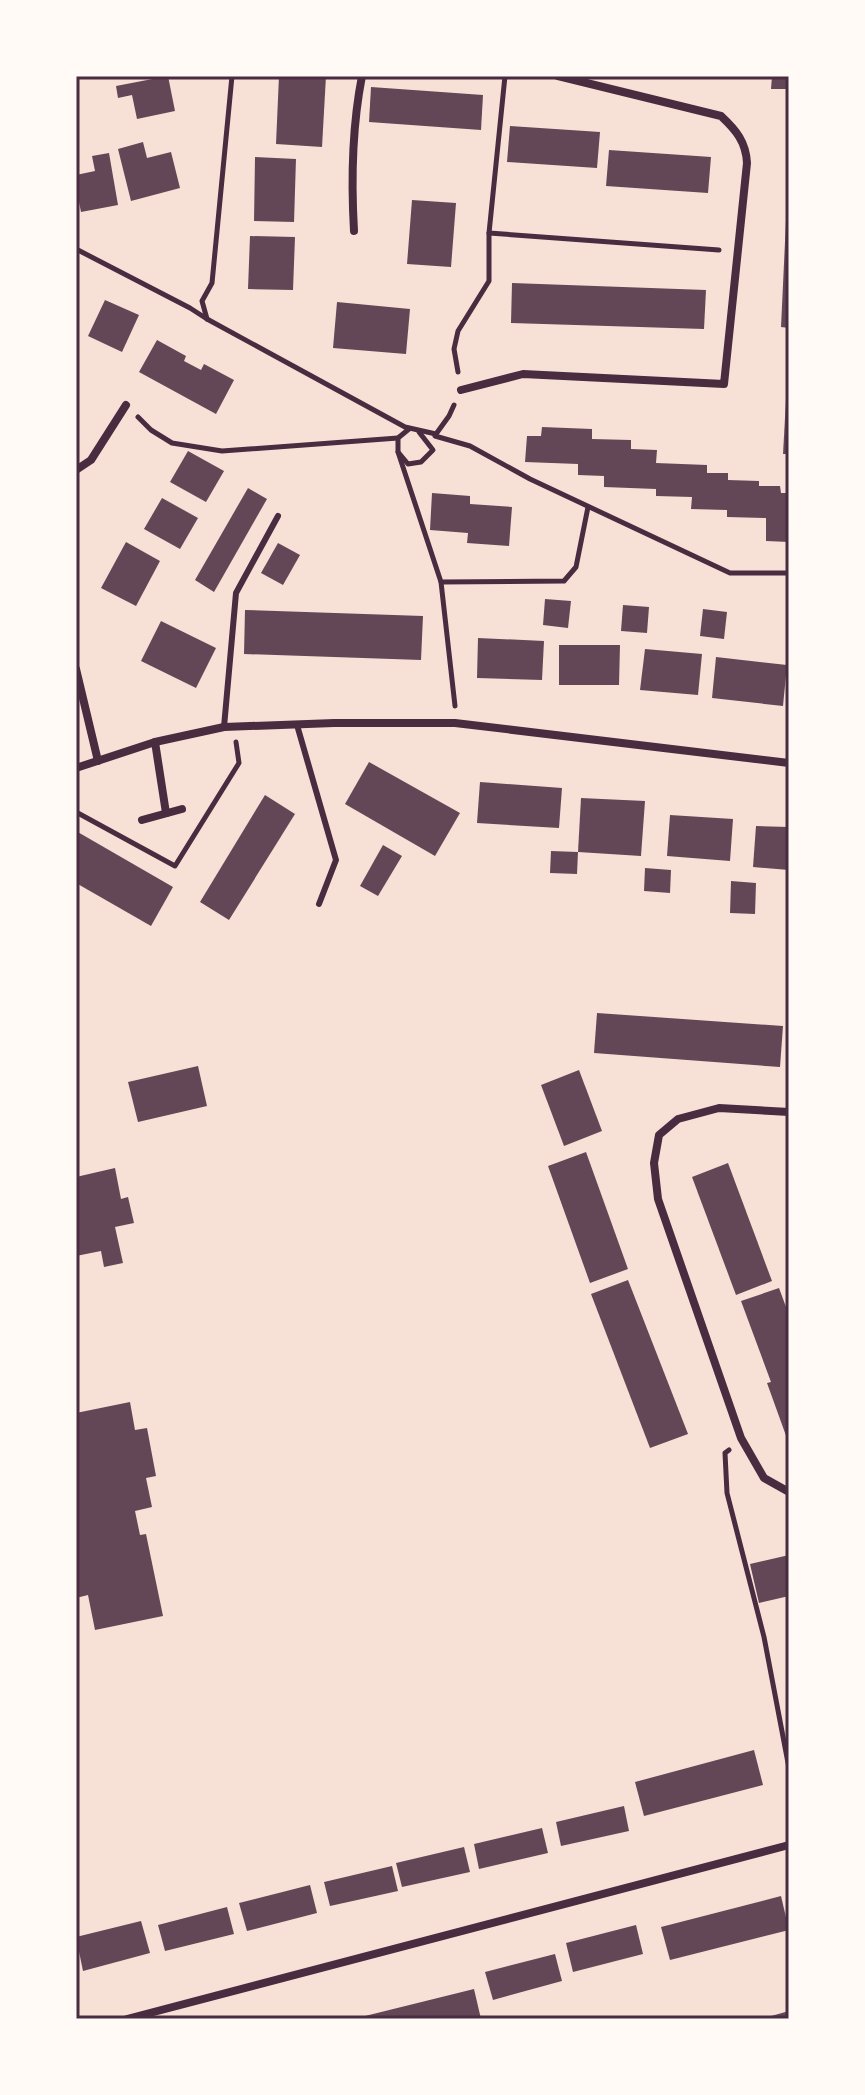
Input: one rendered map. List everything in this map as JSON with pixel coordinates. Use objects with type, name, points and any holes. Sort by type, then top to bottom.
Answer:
[{"type":"street","points":[[354,231],[351,183],[356,106],[362,76]]},
{"type":"street","points":[[461,390],[523,374],[724,384],[746,171],[746,151],[737,131],[721,116],[558,76]]},
{"type":"street","points":[[76,470],[91,460],[126,405]]},
{"type":"street","points":[[76,669],[98,761]]},
{"type":"street","points":[[76,768],[155,742],[224,727],[455,723],[789,763]]},
{"type":"street","points":[[155,742],[166,813]]},
{"type":"street","points":[[142,820],[182,809]]},
{"type":"street","points":[[789,1112],[719,1108],[678,1119],[659,1135],[654,1163],[658,1199],[741,1438],[764,1478],[789,1492]]},
{"type":"street","points":[[127,2019],[789,1845]]},
{"type":"lane","points":[[224,727],[236,593],[278,516]]},
{"type":"lane","points":[[297,725],[336,860],[319,904]]},
{"type":"path","points":[[207,319],[202,301],[212,283],[232,76]]},
{"type":"path","points":[[76,249],[409,429],[436,434],[449,416],[461,390],[454,349],[458,331],[489,281],[489,233],[505,76]]},
{"type":"path","points":[[489,233],[738,252]]},
{"type":"path","points":[[126,405],[151,430],[172,443],[222,451],[398,438],[409,429],[423,431],[419,432]]},
{"type":"path","points":[[398,452],[408,464],[421,462],[433,450],[419,432]]},
{"type":"path","points":[[419,432],[470,446],[530,479],[730,573],[789,573]]},
{"type":"path","points":[[398,438],[398,452],[441,582],[455,695]]},
{"type":"path","points":[[441,582],[564,581],[576,567],[588,507]]},
{"type":"path","points":[[725,1453],[727,1493],[764,1637],[789,1768]]},
{"type":"building","points":[[168,76],[175,111],[137,119],[132,95],[118,98],[116,86]]},
{"type":"building","points":[[279,76],[326,76],[322,147],[276,144]]},
{"type":"building","points":[[772,76],[789,76],[789,89],[771,89]]},
{"type":"building","points":[[371,87],[483,95],[481,130],[369,122]]},
{"type":"building","points":[[510,126],[600,132],[597,168],[507,162]]},
{"type":"building","points":[[143,142],[147,158],[171,152],[180,188],[131,201],[118,149]]},
{"type":"building","points":[[609,150],[711,157],[708,193],[606,186]]},
{"type":"building","points":[[109,153],[118,205],[81,212],[76,175],[95,171],[92,156]]},
{"type":"building","points":[[255,157],[296,159],[294,222],[254,221]]},
{"type":"building","points":[[789,199],[789,328],[781,327]]},
{"type":"building","points":[[412,200],[456,203],[451,267],[407,264]]},
{"type":"building","points":[[250,236],[295,237],[293,290],[248,289]]},
{"type":"building","points":[[512,283],[706,290],[704,329],[511,323]]},
{"type":"building","points":[[105,300],[139,315],[122,352],[88,336]]},
{"type":"building","points":[[337,302],[410,309],[406,354],[333,348]]},
{"type":"building","points":[[157,340],[186,356],[184,361],[201,370],[204,364],[234,380],[216,414],[139,372]]},
{"type":"building","points":[[787,382],[789,454],[783,454]]},
{"type":"building","points":[[542,427],[592,429],[592,439],[631,440],[631,449],[657,450],[656,463],[707,465],[707,473],[728,473],[728,480],[759,481],[759,486],[780,486],[781,493],[789,493],[789,542],[766,541],[766,518],[727,517],[727,510],[691,509],[692,497],[656,496],[656,489],[604,487],[604,476],[578,475],[578,464],[525,462],[527,436],[541,436]]},
{"type":"building","points":[[188,451],[224,471],[206,502],[170,482]]},
{"type":"building","points":[[248,488],[267,499],[214,592],[195,580]]},
{"type":"building","points":[[432,493],[470,496],[470,504],[512,507],[509,546],[467,543],[468,533],[430,530]]},
{"type":"building","points":[[162,498],[198,518],[180,549],[144,529]]},
{"type":"building","points":[[126,542],[160,561],[136,606],[101,588]]},
{"type":"building","points":[[278,543],[300,555],[283,585],[261,573]]},
{"type":"building","points":[[545,599],[571,601],[568,628],[543,625]]},
{"type":"building","points":[[623,605],[649,607],[647,633],[621,631]]},
{"type":"building","points":[[703,609],[727,612],[724,639],[700,636]]},
{"type":"building","points":[[245,610],[423,616],[421,660],[244,654]]},
{"type":"building","points":[[161,621],[216,648],[196,688],[141,661]]},
{"type":"building","points":[[478,638],[544,641],[542,680],[477,678]]},
{"type":"building","points":[[559,645],[620,645],[619,685],[559,685]]},
{"type":"building","points":[[645,649],[702,654],[698,695],[640,690]]},
{"type":"building","points":[[716,657],[787,665],[783,706],[712,698]]},
{"type":"building","points":[[369,762],[460,813],[435,856],[345,804]]},
{"type":"building","points":[[480,782],[562,788],[559,828],[477,823]]},
{"type":"building","points":[[265,795],[295,814],[229,920],[200,902]]},
{"type":"building","points":[[581,798],[645,801],[641,856],[578,852]]},
{"type":"building","points":[[670,815],[733,819],[730,861],[667,856]]},
{"type":"building","points":[[756,826],[789,827],[789,870],[753,867]]},
{"type":"building","points":[[76,831],[173,887],[151,926],[76,883]]},
{"type":"building","points":[[383,845],[402,856],[378,896],[360,886]]},
{"type":"building","points":[[551,851],[578,852],[577,874],[550,873]]},
{"type":"building","points":[[645,868],[671,870],[670,893],[644,891]]},
{"type":"building","points":[[731,881],[756,883],[755,914],[730,913]]},
{"type":"building","points":[[597,1013],[783,1026],[780,1067],[594,1053]]},
{"type":"building","points":[[198,1066],[207,1106],[138,1122],[128,1082]]},
{"type":"building","points":[[579,1070],[602,1131],[564,1146],[541,1085]]},
{"type":"building","points":[[586,1152],[628,1269],[590,1283],[548,1166]]},
{"type":"building","points":[[728,1163],[772,1281],[736,1295],[692,1177]]},
{"type":"building","points":[[115,1168],[121,1199],[128,1197],[134,1223],[115,1227],[123,1263],[104,1267],[101,1251],[76,1256],[76,1177]]},
{"type":"building","points":[[628,1280],[688,1434],[650,1448],[591,1294]]},
{"type":"building","points":[[779,1288],[789,1315],[789,1444],[767,1383],[771,1382],[741,1301]]},
{"type":"building","points":[[130,1402],[135,1430],[147,1428],[156,1476],[146,1478],[152,1507],[135,1511],[140,1535],[146,1534],[163,1616],[95,1630],[88,1595],[76,1598],[76,1413]]},
{"type":"building","points":[[789,1555],[789,1596],[759,1603],[750,1564]]},
{"type":"building","points":[[754,1750],[763,1785],[644,1816],[635,1782]]},
{"type":"building","points":[[624,1806],[629,1831],[561,1846],[556,1822]]},
{"type":"building","points":[[542,1828],[548,1853],[479,1869],[474,1844]]},
{"type":"building","points":[[464,1847],[470,1872],[402,1887],[396,1863]]},
{"type":"building","points":[[392,1866],[398,1891],[330,1906],[324,1882]]},
{"type":"building","points":[[310,1885],[317,1913],[247,1931],[239,1903]]},
{"type":"building","points":[[781,1896],[789,1930],[670,1960],[661,1927]]},
{"type":"building","points":[[227,1907],[234,1934],[165,1951],[158,1925]]},
{"type":"building","points":[[141,1921],[150,1953],[83,1971],[76,1937]]},
{"type":"building","points":[[636,1925],[643,1954],[573,1972],[566,1943]]},
{"type":"building","points":[[555,1954],[562,1981],[493,2000],[485,1972]]},
{"type":"building","points":[[474,1989],[481,2019],[366,2019],[365,2016]]},
{"type":"building","points":[[789,2011],[789,2019],[764,2019],[764,2018]]}]
